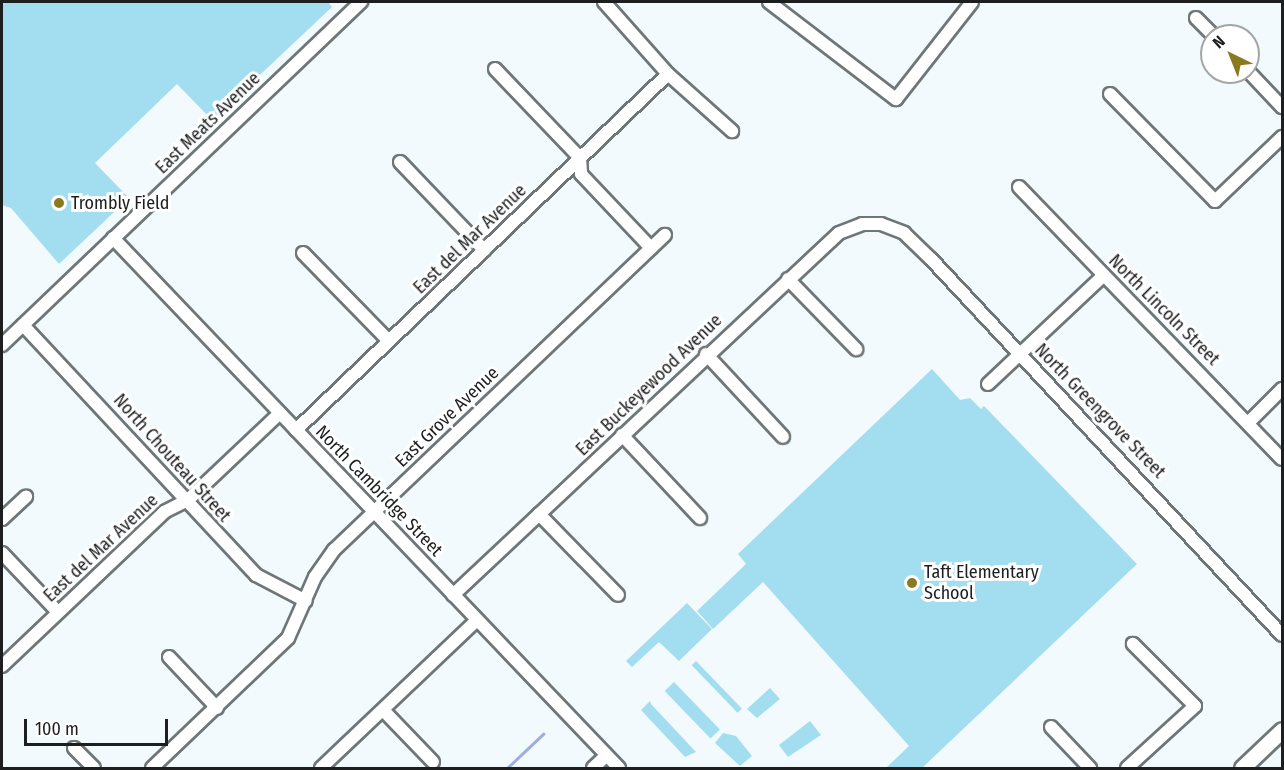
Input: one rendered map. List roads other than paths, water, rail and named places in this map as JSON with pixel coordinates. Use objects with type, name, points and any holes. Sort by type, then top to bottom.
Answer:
[{"type":"main road","points":[[1242,768],[1282,730]]},
{"type":"street","name":"East Meats Avenue","points":[[2,345],[361,2]]},
{"type":"street","points":[[604,2],[668,74],[732,131]]},
{"type":"street","points":[[769,2],[896,99],[972,2]]},
{"type":"street","points":[[1196,18],[1202,24]]},
{"type":"street","points":[[495,69],[580,158],[581,174],[651,248]]},
{"type":"street","name":"East del Mar Avenue","points":[[296,430],[668,74]]},
{"type":"street","points":[[1260,84],[1282,107]]},
{"type":"street","points":[[1110,94],[1215,201],[1282,137]]},
{"type":"street","points":[[400,162],[484,250]]},
{"type":"street","name":"North Lincoln Street","points":[[1019,187],[1282,459]]},
{"type":"street","name":"East Buckeyewood Avenue","points":[[453,595],[706,354],[839,232],[862,224],[881,224]]},
{"type":"street","name":"North Greengrove Street","points":[[881,224],[917,244],[1282,635]]},
{"type":"street","name":"East Grove Avenue","points":[[152,768],[288,638],[323,563],[665,235]]},
{"type":"street","name":"North Cambridge Street","points":[[113,238],[619,768]]},
{"type":"street","points":[[303,253],[388,341]]},
{"type":"street","points":[[988,384],[1104,275]]},
{"type":"street","points":[[788,279],[856,349]]},
{"type":"street","name":"North Chouteau Street","points":[[23,325],[189,499],[256,575],[306,601]]},
{"type":"street","points":[[706,354],[783,437]]},
{"type":"street","points":[[1248,422],[1282,389]]},
{"type":"street","name":"East del Mar Avenue","points":[[2,666],[164,512],[189,499],[280,413]]},
{"type":"street","points":[[622,435],[700,518]]},
{"type":"street","points":[[2,519],[26,497]]},
{"type":"street","points":[[539,514],[618,595]]},
{"type":"street","points":[[2,554],[58,612]]},
{"type":"street","points":[[321,768],[477,620]]},
{"type":"street","points":[[1128,768],[1195,706],[1133,644]]},
{"type":"street","points":[[169,657],[217,708]]},
{"type":"street","points":[[384,710],[433,762]]},
{"type":"street","points":[[1051,727],[1090,768]]},
{"type":"street","points":[[74,748],[93,768]]},
{"type":"street","points":[[593,768],[606,756]]},
{"type":"waterway","points":[[507,768],[543,734]]},
{"type":"place","name":"Trombly Field","points":[[59,203]]},
{"type":"place","name":"Taft Elementary School","points":[[912,583]]}]
